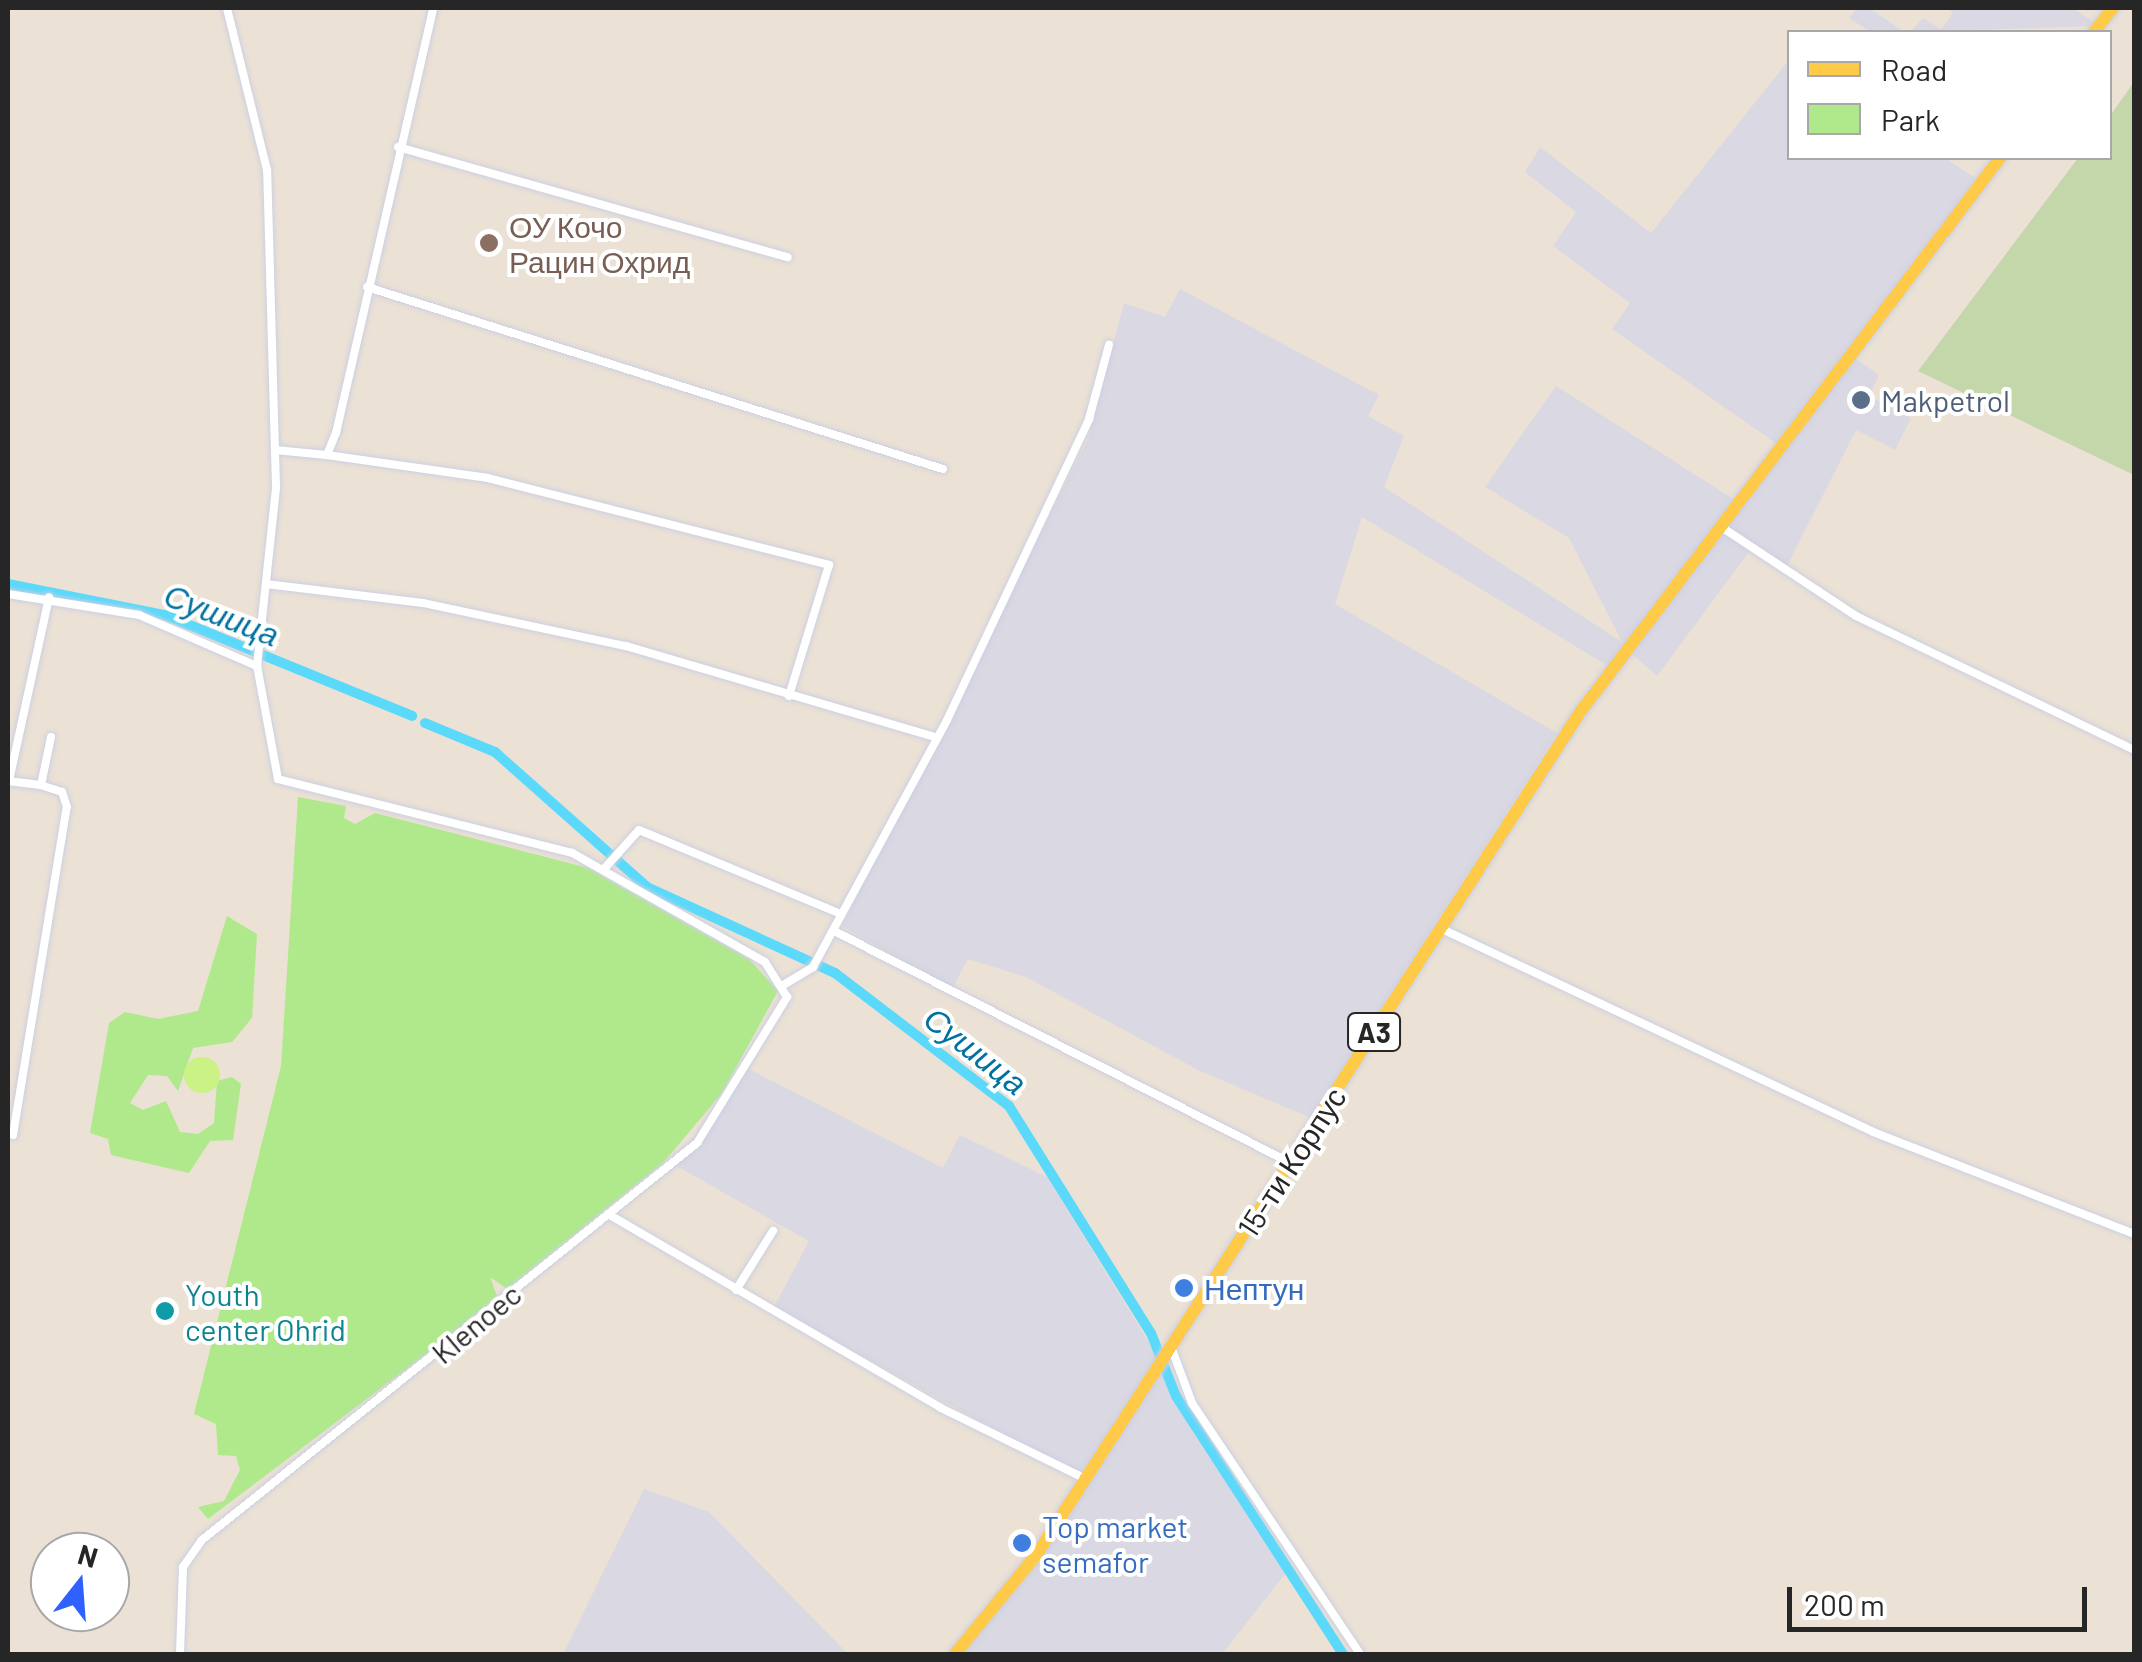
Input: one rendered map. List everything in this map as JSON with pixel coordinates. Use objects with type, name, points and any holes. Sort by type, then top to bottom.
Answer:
[{"type":"main road","points":[[2096,30],[2113,8]]},
{"type":"main road","name":"A3","points":[[1720,526],[1998,160]]},
{"type":"main road","name":"15-ти Корпус","points":[[955,1654],[1086,1479],[1580,711],[1720,526]]},
{"type":"street","points":[[227,8],[268,170],[275,450],[257,666],[286,786],[534,841],[604,868],[765,962],[785,984],[812,967],[834,931],[935,737],[1089,418],[1108,344]]},
{"type":"street","points":[[327,455],[433,8]]},
{"type":"street","points":[[398,147],[788,257]]},
{"type":"street","points":[[368,287],[943,468]]},
{"type":"street","points":[[275,450],[488,478],[829,565],[789,696]]},
{"type":"street","points":[[1720,526],[1856,616],[2134,750]]},
{"type":"street","points":[[266,584],[507,620],[935,737]]},
{"type":"street","points":[[8,594],[138,615],[257,666]]},
{"type":"street","points":[[13,1134],[67,807],[62,792],[8,781],[49,598]]},
{"type":"street","points":[[41,785],[50,738]]},
{"type":"street","points":[[604,868],[617,849],[639,830],[842,914]]},
{"type":"street","points":[[1440,928],[1873,1132],[2134,1234]]},
{"type":"street","points":[[834,931],[1291,1163]]},
{"type":"street","name":"Klenoec","points":[[180,1654],[183,1567],[212,1531],[706,1132],[782,1012],[785,984]]},
{"type":"street","points":[[608,1214],[736,1290],[1086,1479]]},
{"type":"street","points":[[736,1290],[773,1231]]},
{"type":"street","points":[[1169,1350],[1192,1404],[1360,1654]]},
{"type":"shaded area","points":[[1857,8],[1869,8],[1901,30],[1868,30],[1849,18]]},
{"type":"shaded area","points":[[1947,8],[2073,8],[2099,26],[1912,30],[1923,18],[1941,29],[1953,13]]},
{"type":"shaded area","points":[[1787,63],[1787,160],[1948,160],[1981,182],[1851,355],[1879,375],[1869,396],[1911,418],[1895,450],[1856,430],[1785,570],[1752,548],[1657,676],[1627,650],[1608,666],[1362,517],[1335,604],[1557,733],[1311,1118],[1198,1070],[1026,977],[968,959],[952,989],[842,926],[1088,440],[1124,303],[1165,317],[1180,289],[1379,395],[1368,416],[1404,436],[1384,487],[1622,642],[1569,538],[1485,487],[1556,386],[1738,502],[1780,446],[1612,329],[1630,303],[1553,246],[1576,212],[1525,172],[1540,147],[1651,233]]},
{"type":"shaded area","points":[[747,1068],[943,1168],[960,1135],[1047,1177],[1289,1569],[1222,1654],[955,1654],[1085,1479],[774,1307],[809,1241],[673,1164]]},
{"type":"shaded area","points":[[644,1489],[709,1512],[848,1654],[563,1654]]},
{"type":"green space","points":[[2134,82],[2134,475],[1918,371],[2076,160],[2112,160],[2112,113]]},
{"type":"green space","points":[[298,797],[346,806],[344,818],[355,824],[375,813],[588,868],[749,959],[778,991],[722,1093],[663,1163],[507,1289],[490,1277],[497,1296],[208,1519],[198,1507],[224,1501],[240,1470],[236,1456],[218,1455],[216,1424],[194,1414],[281,1066]]},
{"type":"green space","points":[[227,916],[257,934],[252,1018],[232,1042],[193,1048],[178,1091],[167,1076],[148,1075],[130,1103],[143,1110],[166,1101],[180,1132],[198,1134],[214,1123],[217,1081],[232,1077],[241,1084],[233,1140],[210,1141],[189,1173],[111,1155],[108,1139],[90,1133],[109,1023],[125,1012],[158,1019],[198,1011]]},
{"type":"green space","points":[[202,1057],[215,1062],[220,1075],[215,1088],[202,1093],[189,1088],[184,1075],[189,1062]]},
{"type":"waterway","name":"Сушица","points":[[8,584],[165,615],[412,716]]},
{"type":"waterway","name":"Сушица","points":[[425,723],[495,752],[647,887],[835,973],[1009,1106],[1151,1333],[1176,1396],[1343,1654]]},
{"type":"place","name":"ОУ Кочо Рацин Охрид","points":[[489,243]]},
{"type":"place","name":"Makpetrol","points":[[1861,400]]},
{"type":"place","name":"Нептун","points":[[1184,1288]]},
{"type":"place","name":"Youth center Ohrid","points":[[165,1311]]},
{"type":"place","name":"Top market semafor","points":[[1022,1543]]}]
